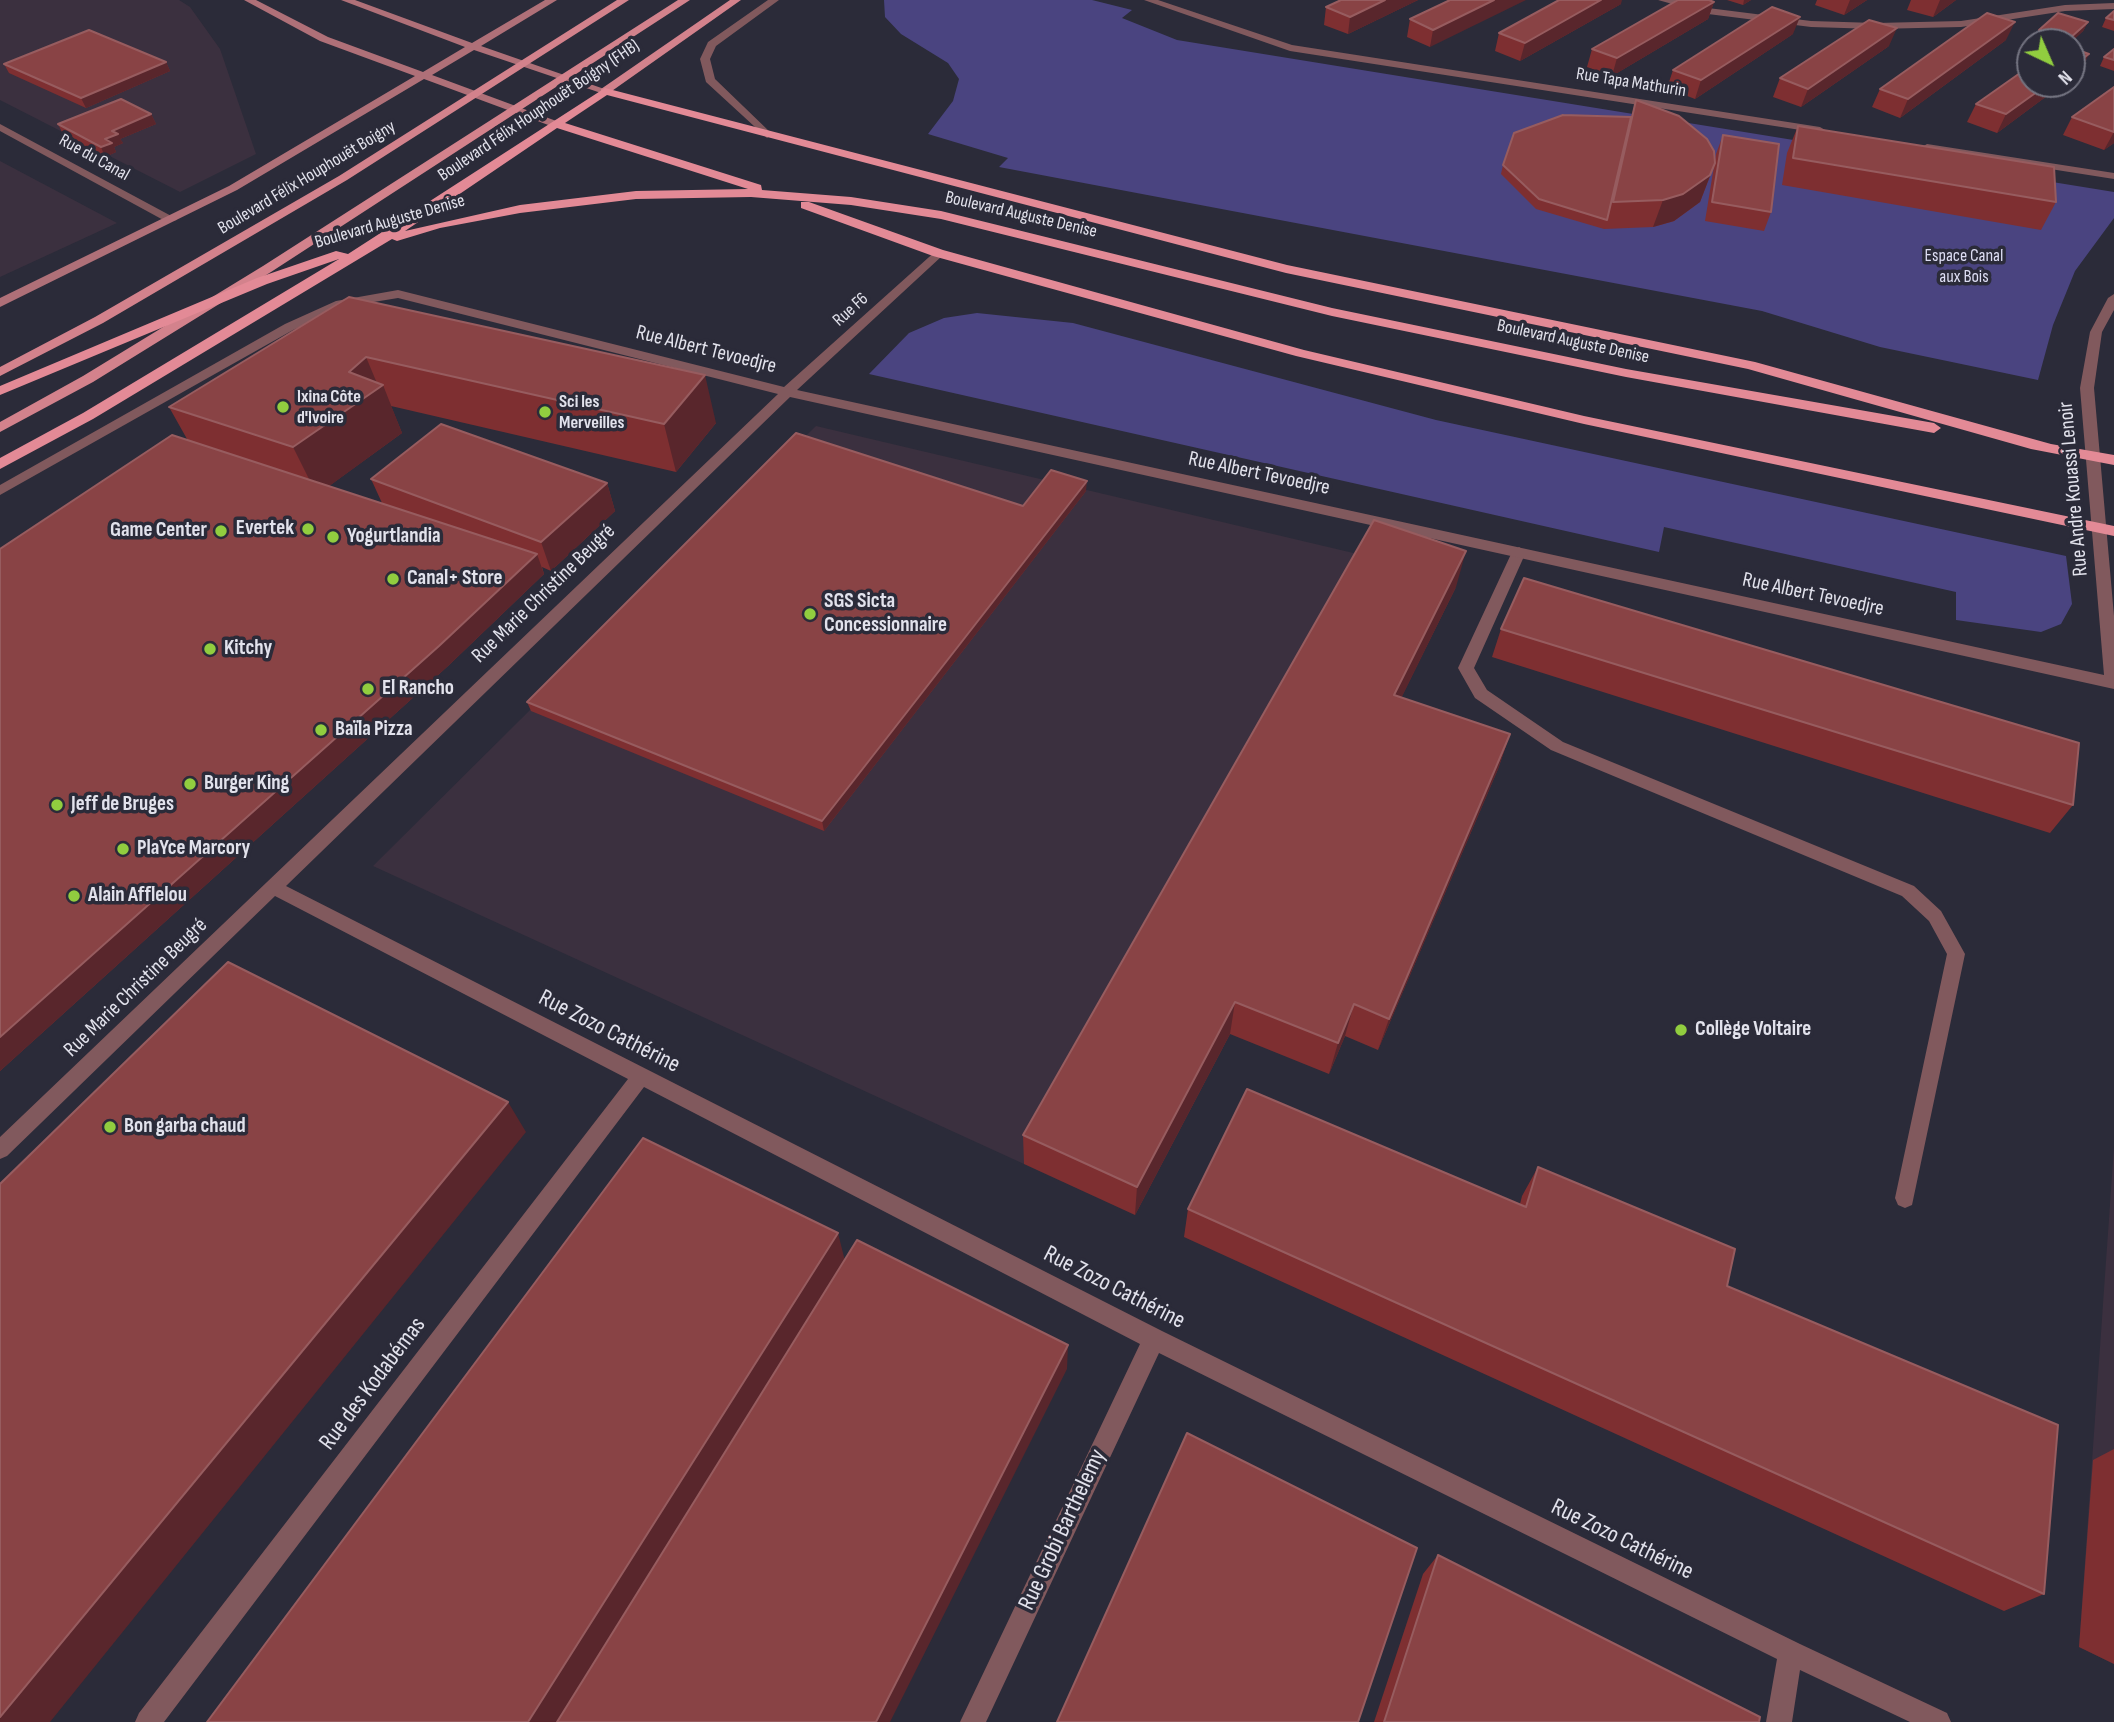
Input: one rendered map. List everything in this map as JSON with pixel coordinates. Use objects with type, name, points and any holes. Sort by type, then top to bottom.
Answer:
[{"type":"highway","name":"Boulevard Félix Houphouët Boigny (FHB)","points":[[0,464],[88,416],[381,239],[604,91]]},
{"type":"highway","name":"Boulevard Auguste Denise","points":[[604,91],[1286,269],[1750,365],[2048,448]]},
{"type":"highway","points":[[555,124],[685,163],[939,253],[1342,363],[1584,420],[2114,531]]},
{"type":"highway","name":"Boulevard Auguste Denise","points":[[0,391],[262,281],[351,250],[438,225],[493,214],[636,195],[751,193],[851,201],[941,215],[1332,312],[1626,373],[2114,460]]},
{"type":"main road","points":[[249,0],[324,39],[422,78],[555,124]]},
{"type":"main road","name":"Boulevard Auguste Denise","points":[[346,0],[604,91]]},
{"type":"main road","points":[[0,303],[171,220],[267,169],[552,0]]},
{"type":"main road","name":"Boulevard Félix Houphouët Boigny","points":[[0,372],[99,320],[343,178],[624,0]]},
{"type":"main road","name":"Boulevard Félix Houphouët Boigny (FHB)","points":[[0,428],[88,379],[267,269],[685,0]]},
{"type":"main road","name":"Boulevard Félix Houphouët Boigny (FHB)","points":[[604,91],[736,0]]},
{"type":"street","points":[[767,135],[709,80],[705,59],[712,44],[774,0]]},
{"type":"street","name":"Rue Tapa Mathurin","points":[[1149,0],[1290,48],[1826,131]]},
{"type":"street","points":[[1663,0],[1708,11],[1811,24],[1876,26],[1961,24],[2065,8],[2114,6]]},
{"type":"street","name":"Rue du Canal","points":[[0,127],[171,220]]},
{"type":"street","points":[[1908,144],[2114,176]]},
{"type":"street","name":"Rue F6","points":[[787,392],[939,253]]},
{"type":"street","name":"Rue Albert Tevoedjre","points":[[0,491],[289,327],[340,304],[398,294],[787,392],[2113,682]]},
{"type":"street","name":"Rue Andre Kouassi Lenoir","points":[[2113,682],[2087,388],[2096,332],[2114,298]]},
{"type":"street","name":"Rue Marie Christine Beugré","points":[[0,1150],[787,392]]},
{"type":"street","points":[[1519,552],[1466,668],[1481,694],[1557,746],[1908,891],[1936,916],[1956,954],[1905,1198]]},
{"type":"street","name":"Rue Zozo Cathérine","points":[[273,887],[640,1078],[1154,1339],[1791,1653],[1938,1722]]},
{"type":"street","name":"Rue des Kodabémas","points":[[148,1722],[640,1078]]},
{"type":"street","name":"Rue Grobi Barthelemy","points":[[973,1722],[1154,1339]]},
{"type":"street","points":[[1779,1722],[1791,1653]]},
{"type":"shaded area","points":[[0,0],[179,0],[190,7],[220,49],[256,154],[180,192],[0,100]]},
{"type":"shaded area","points":[[0,161],[117,223],[0,277]]},
{"type":"shaded area","points":[[816,426],[1366,556],[1024,1164],[373,866]]},
{"type":"shaded area","points":[[2114,1147],[2114,1664],[2079,1647]]},
{"type":"green space","name":"Espace Canal aux Bois","points":[[884,0],[1092,0],[1132,10],[1122,18],[1177,40],[2114,192],[2114,218],[2075,271],[2053,325],[2038,380],[1880,347],[1762,311],[999,167],[1008,158],[928,134],[953,101],[959,79],[948,63],[901,34],[885,17]]},
{"type":"green space","points":[[977,313],[1073,323],[1436,420],[2066,556],[2072,604],[2061,624],[2041,632],[1956,620],[1956,592],[1664,527],[1659,552],[869,374],[909,333],[944,318]]},
{"type":"building","points":[[1341,0],[1385,0],[1350,17],[1326,7]]},
{"type":"building","points":[[1450,0],[1494,0],[1433,30],[1410,19]]},
{"type":"building","points":[[1559,0],[1601,0],[1525,43],[1499,33]]},
{"type":"building","points":[[1678,0],[1714,2],[1617,58],[1592,49]]},
{"type":"building","points":[[1772,7],[1800,17],[1701,80],[1673,70]]},
{"type":"building","points":[[2114,11],[2114,20],[2106,18]]},
{"type":"building","points":[[1987,13],[2015,22],[1908,99],[1880,89]]},
{"type":"building","points":[[2058,13],[2088,22],[2081,28],[2041,28]]},
{"type":"building","points":[[1869,20],[1897,28],[1808,89],[1780,78]]},
{"type":"building","points":[[89,30],[166,62],[81,98],[4,64]]},
{"type":"building","points":[[2114,49],[2114,60],[2104,57]]},
{"type":"building","points":[[2016,76],[2016,98],[2028,98],[2006,114],[1976,104]]},
{"type":"building","points":[[2114,87],[2114,132],[2072,117]]},
{"type":"building","points":[[121,99],[151,114],[112,131],[118,134],[105,139],[112,143],[101,147],[58,124]]},
{"type":"building","points":[[1636,100],[1679,116],[1707,139],[1714,151],[1715,163],[1710,175],[1683,194],[1663,200],[1613,202]]},
{"type":"building","points":[[1563,115],[1631,117],[1607,220],[1539,199],[1503,165],[1514,133]]},
{"type":"building","points":[[1798,126],[2054,167],[2056,202],[1793,158]]},
{"type":"building","points":[[1723,135],[1779,144],[1771,212],[1712,202]]},
{"type":"building","points":[[349,297],[705,375],[664,424],[366,357],[349,372],[383,385],[293,447],[169,407]]},
{"type":"building","points":[[441,424],[607,483],[541,542],[371,479]]},
{"type":"building","name":"SGS Sicta Concessionnaire","points":[[796,433],[1023,506],[1051,470],[1087,481],[822,821],[527,702]]},
{"type":"building","name":"PlaYce Marcory","points":[[172,435],[537,554],[439,646],[0,1037],[0,549]]},
{"type":"building","points":[[1374,520],[1466,551],[1394,695],[1510,734],[1389,1019],[1354,1004],[1338,1043],[1235,1002],[1137,1187],[1023,1135]]},
{"type":"building","points":[[1524,578],[2079,743],[2073,805],[1501,629]]},
{"type":"building","points":[[228,962],[508,1102],[0,1717],[0,1184]]},
{"type":"building","points":[[1247,1089],[1526,1207],[1538,1167],[1735,1249],[1727,1286],[2058,1425],[2044,1594],[1188,1209]]},
{"type":"building","points":[[643,1138],[838,1233],[528,1722],[207,1722]]},
{"type":"building","points":[[857,1240],[1068,1345],[876,1722],[557,1722]]},
{"type":"building","points":[[1187,1433],[1417,1548],[1358,1722],[1057,1722]]},
{"type":"building","points":[[1438,1555],[1760,1717],[1759,1722],[1384,1722]]},
{"type":"place","name":"Ixina Côte d'Ivoire","points":[[283,407]]},
{"type":"place","name":"Sci les Merveilles","points":[[545,412]]},
{"type":"place","name":"Evertek","points":[[308,529]]},
{"type":"place","name":"Game Center","points":[[221,531]]},
{"type":"place","name":"Yogurtlandia","points":[[333,537]]},
{"type":"place","name":"Canal+ Store","points":[[393,579]]},
{"type":"place","name":"SGS Sicta Concessionnaire","points":[[810,614]]},
{"type":"place","name":"Kitchy","points":[[210,649]]},
{"type":"place","name":"El Rancho","points":[[368,689]]},
{"type":"place","name":"Baïla Pizza","points":[[321,730]]},
{"type":"place","name":"Burger King","points":[[190,784]]},
{"type":"place","name":"Jeff de Bruges","points":[[57,805]]},
{"type":"place","name":"PlaYce Marcory","points":[[123,849]]},
{"type":"place","name":"Alain Afflelou","points":[[74,896]]},
{"type":"place","name":"Collège Voltaire","points":[[1681,1030]]},
{"type":"place","name":"Bon garba chaud","points":[[110,1127]]}]
